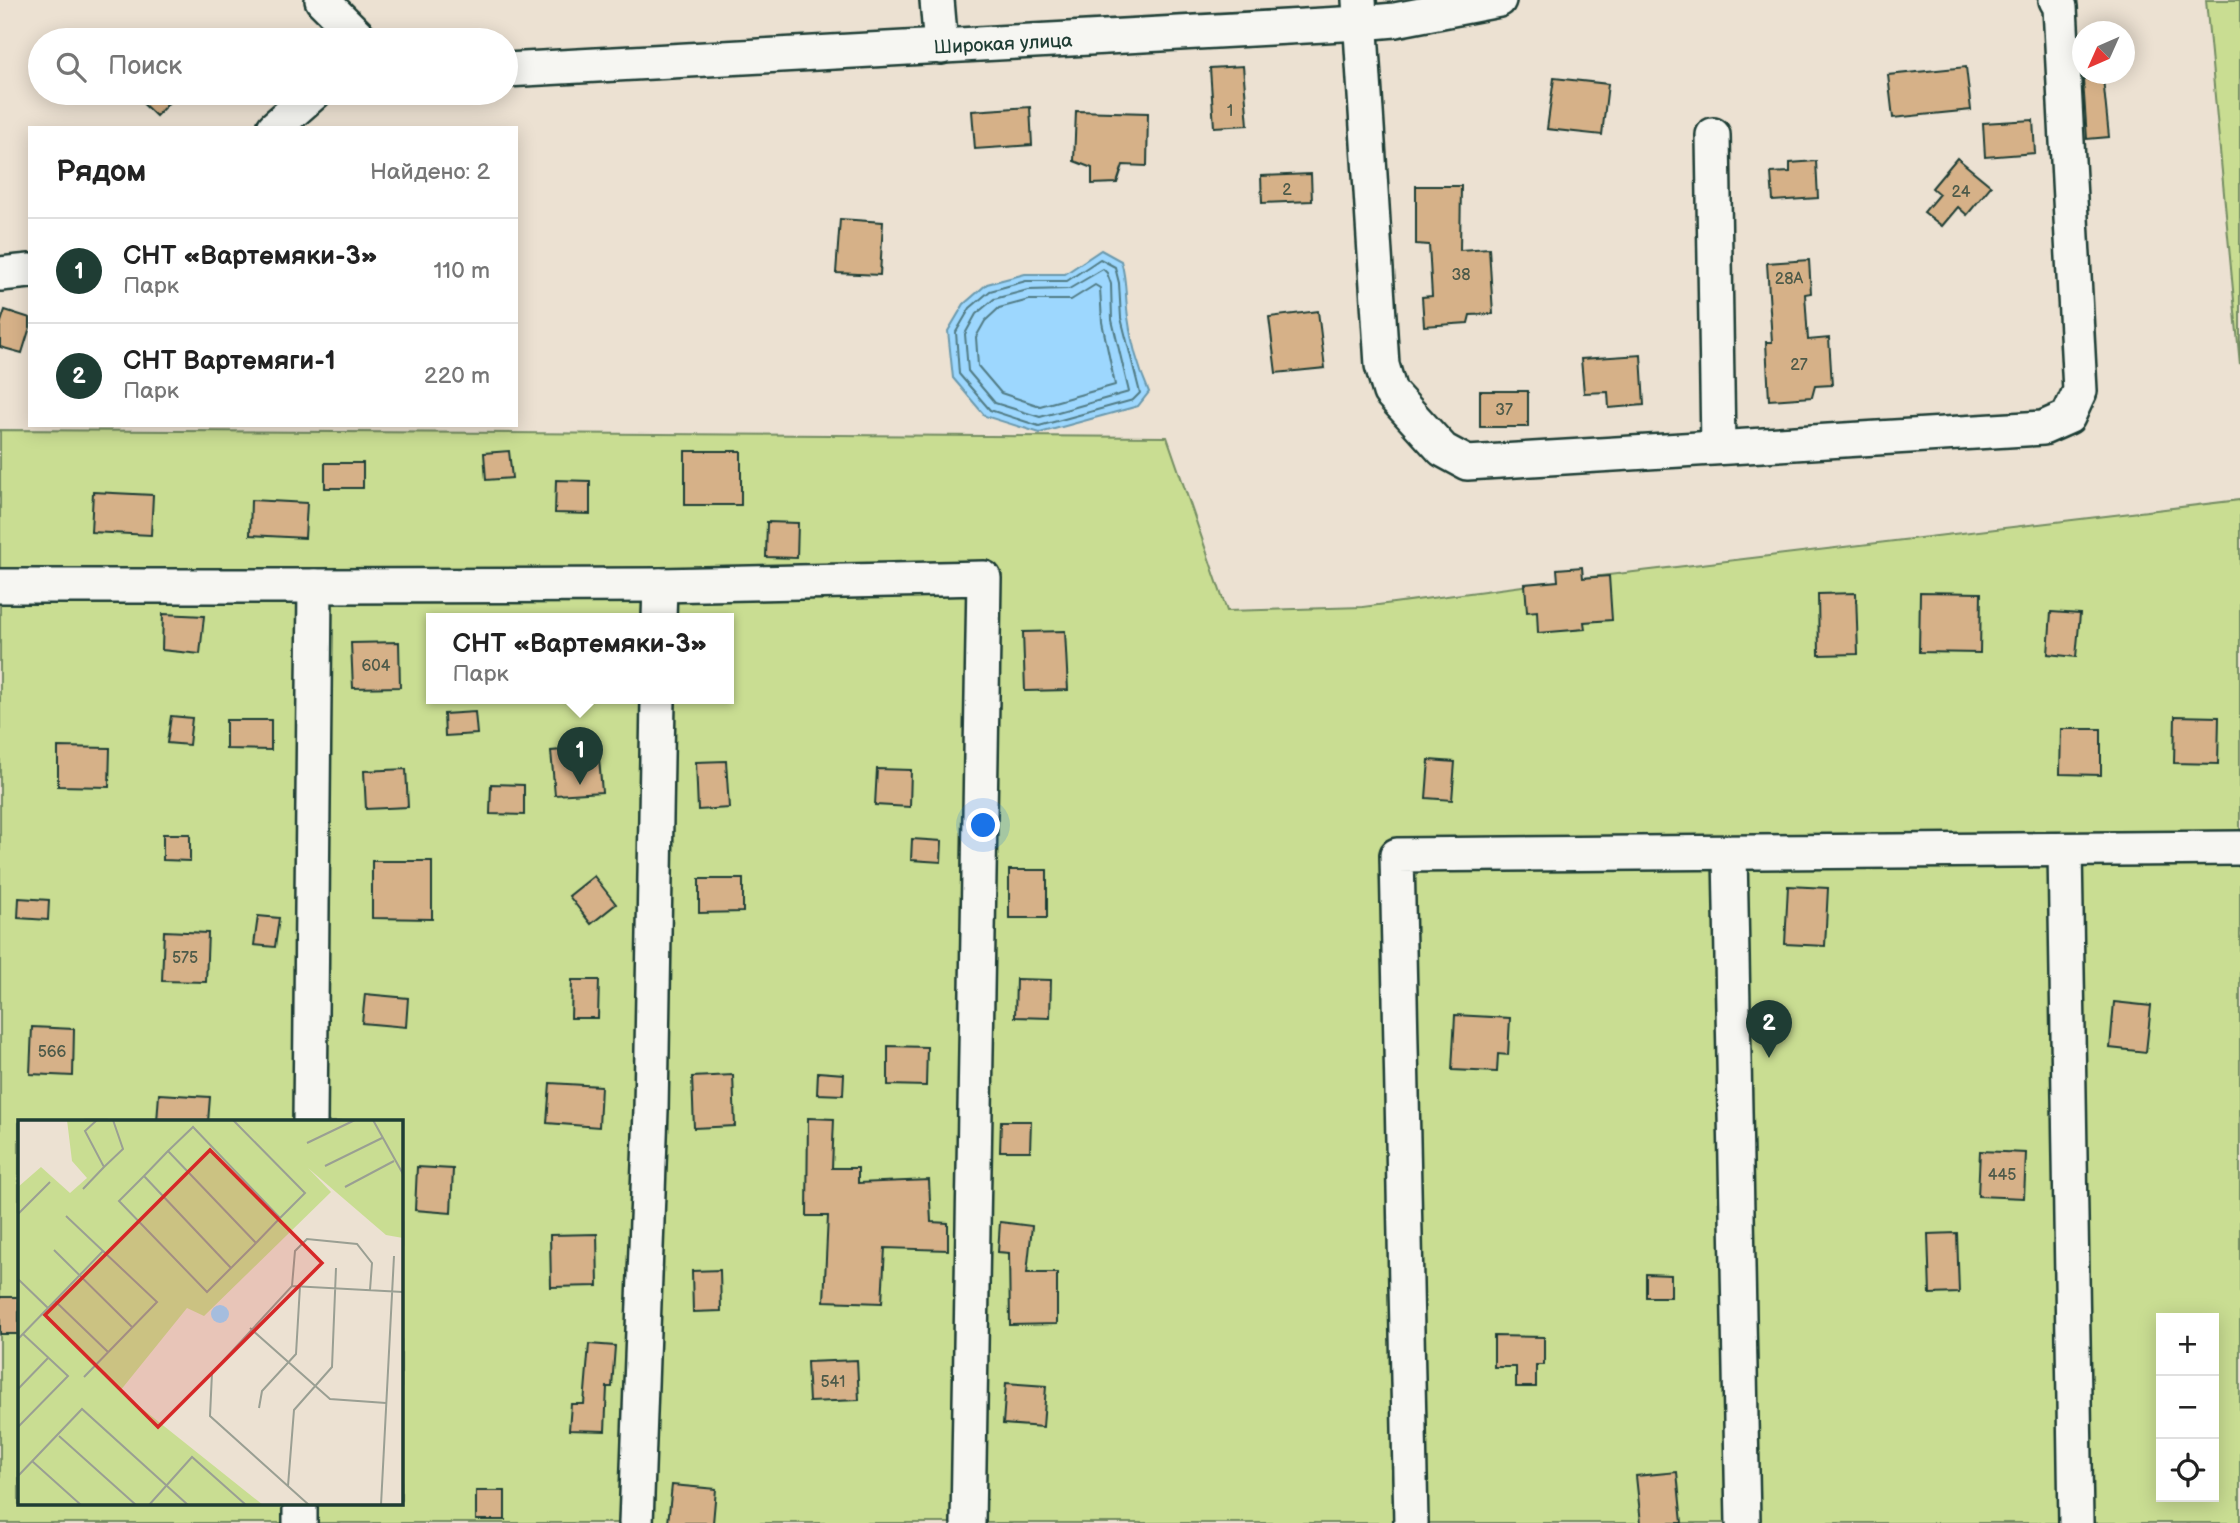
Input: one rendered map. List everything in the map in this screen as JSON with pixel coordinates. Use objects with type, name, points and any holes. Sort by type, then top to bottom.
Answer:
[{"type":"street","points":[[322,0],[350,28]]},
{"type":"street","points":[[937,0],[941,47]]},
{"type":"street","name":"Широкая улица","points":[[518,69],[941,47],[1360,12],[1395,20],[1499,0]]},
{"type":"street","points":[[1360,12],[1382,365],[1390,392],[1443,450],[1467,463],[2043,428],[2068,418],[2080,391],[2060,7],[2056,0]]},
{"type":"street","points":[[1713,135],[1718,447]]},
{"type":"street","points":[[0,274],[28,271]]},
{"type":"street","points":[[0,586],[660,585],[984,578],[968,1523]]},
{"type":"street","points":[[660,585],[660,613]]},
{"type":"street","points":[[310,1120],[315,586]]},
{"type":"street","points":[[636,1523],[651,1110],[658,704]]},
{"type":"street","points":[[1410,1523],[1396,855],[2240,848]]},
{"type":"street","points":[[2065,850],[2076,1523]]},
{"type":"street","points":[[1730,854],[1743,1523]]},
{"type":"green space","points":[[2206,0],[2240,0],[2240,365]]},
{"type":"green space","points":[[0,430],[1167,437],[1227,611],[1363,607],[1583,578],[2240,500],[2240,1523],[0,1523]]},
{"type":"water","points":[[1101,250],[1121,261],[1131,336],[1149,392],[1138,406],[1040,433],[985,416],[953,378],[948,331],[964,304],[987,284],[1025,274],[1065,274]]},
{"type":"building","points":[[1243,66],[1248,125],[1214,127],[1210,68]]},
{"type":"building","points":[[1966,67],[1971,110],[1893,118],[1888,75]]},
{"type":"building","points":[[1554,78],[1608,84],[1602,135],[1547,129]]},
{"type":"building","points":[[2083,84],[2104,84],[2109,137],[2087,139]]},
{"type":"building","points":[[145,105],[167,105],[156,116]]},
{"type":"building","points":[[1030,107],[1032,145],[975,149],[972,111]]},
{"type":"building","points":[[1076,111],[1148,113],[1147,166],[1123,165],[1117,183],[1092,184],[1092,168],[1074,161]]},
{"type":"building","points":[[2033,120],[2035,153],[1985,157],[1983,123]]},
{"type":"building","points":[[1957,158],[1991,186],[1967,215],[1958,207],[1942,226],[1924,212],[1939,194],[1932,188]]},
{"type":"building","points":[[1816,161],[1818,198],[1773,201],[1771,173],[1790,172],[1790,163]]},
{"type":"building","points":[[1311,174],[1312,201],[1262,203],[1261,176]]},
{"type":"building","points":[[1416,186],[1461,186],[1460,250],[1489,248],[1493,314],[1470,315],[1468,323],[1424,326],[1422,297],[1432,296],[1429,245],[1416,244]]},
{"type":"building","points":[[840,219],[883,222],[880,275],[836,273]]},
{"type":"building","points":[[1809,260],[1811,293],[1805,294],[1808,340],[1829,338],[1832,385],[1815,386],[1812,397],[1769,400],[1766,342],[1772,342],[1767,263]]},
{"type":"building","points":[[5,310],[28,317],[28,334],[22,353],[0,347],[0,325]]},
{"type":"building","points":[[1318,311],[1325,368],[1276,373],[1269,317]]},
{"type":"building","points":[[1641,355],[1644,405],[1609,408],[1608,392],[1584,393],[1581,359]]},
{"type":"building","points":[[1480,391],[1528,391],[1528,427],[1480,427]]},
{"type":"building","points":[[509,451],[512,478],[486,480],[484,453]]},
{"type":"building","points":[[685,451],[741,451],[741,505],[685,505]]},
{"type":"building","points":[[325,463],[363,463],[363,488],[325,488]]},
{"type":"building","points":[[556,480],[590,481],[590,514],[555,513]]},
{"type":"building","points":[[93,492],[153,495],[151,535],[91,532]]},
{"type":"building","points":[[251,500],[307,503],[305,538],[250,535]]},
{"type":"building","points":[[767,522],[798,523],[797,558],[766,557]]},
{"type":"building","points":[[1582,567],[1583,578],[1609,576],[1612,620],[1584,622],[1585,629],[1538,633],[1537,611],[1527,612],[1525,584],[1558,581],[1557,569]]},
{"type":"building","points":[[1920,592],[1981,593],[1980,653],[1919,652]]},
{"type":"building","points":[[1856,593],[1858,654],[1819,655],[1818,594]]},
{"type":"building","points":[[2051,612],[2080,614],[2076,657],[2048,654]]},
{"type":"building","points":[[163,614],[204,616],[200,654],[162,650]]},
{"type":"building","points":[[1065,631],[1068,690],[1025,691],[1023,632]]},
{"type":"building","points":[[399,642],[400,687],[353,688],[351,643]]},
{"type":"building","points":[[475,712],[477,734],[445,736],[444,714]]},
{"type":"building","points":[[171,716],[192,718],[189,745],[167,743]]},
{"type":"building","points":[[2175,716],[2219,717],[2218,764],[2174,763]]},
{"type":"building","points":[[226,720],[271,720],[271,750],[226,749]]},
{"type":"building","points":[[2061,729],[2101,729],[2101,775],[2060,774]]},
{"type":"building","points":[[58,747],[110,748],[109,787],[58,786]]},
{"type":"building","points":[[598,747],[602,792],[555,795],[551,751]]},
{"type":"building","points":[[1429,760],[1455,762],[1452,800],[1426,798]]},
{"type":"building","points":[[726,761],[729,808],[698,810],[696,762]]},
{"type":"building","points":[[406,769],[408,807],[366,809],[364,771]]},
{"type":"building","points":[[877,769],[911,770],[910,807],[875,805]]},
{"type":"building","points":[[491,784],[524,785],[524,815],[490,814]]},
{"type":"building","points":[[163,834],[190,834],[190,861],[163,860]]},
{"type":"building","points":[[912,839],[942,841],[941,862],[911,860]]},
{"type":"building","points":[[372,861],[432,861],[432,919],[372,918]]},
{"type":"building","points":[[1009,870],[1047,870],[1047,918],[1009,918]]},
{"type":"building","points":[[594,876],[616,904],[591,924],[569,896]]},
{"type":"building","points":[[699,879],[743,879],[743,912],[699,913]]},
{"type":"building","points":[[1788,886],[1828,888],[1825,946],[1785,944]]},
{"type":"building","points":[[19,898],[49,900],[48,920],[18,918]]},
{"type":"building","points":[[258,916],[279,918],[275,947],[254,945]]},
{"type":"building","points":[[164,931],[208,933],[206,982],[162,981]]},
{"type":"building","points":[[1016,979],[1051,980],[1050,1018],[1015,1017]]},
{"type":"building","points":[[572,980],[599,980],[598,1018],[571,1018]]},
{"type":"building","points":[[365,994],[408,998],[406,1027],[362,1023]]},
{"type":"building","points":[[2114,1002],[2151,1006],[2146,1052],[2110,1048]]},
{"type":"building","points":[[1455,1015],[1510,1018],[1508,1055],[1498,1054],[1497,1072],[1452,1070]]},
{"type":"building","points":[[32,1027],[74,1029],[73,1076],[30,1074]]},
{"type":"building","points":[[888,1046],[927,1047],[926,1086],[888,1085]]},
{"type":"building","points":[[818,1072],[844,1074],[843,1095],[817,1094]]},
{"type":"building","points":[[733,1075],[735,1126],[694,1128],[692,1077]]},
{"type":"building","points":[[550,1083],[601,1086],[599,1127],[547,1123]]},
{"type":"building","points":[[159,1094],[210,1097],[208,1120],[157,1120]]},
{"type":"building","points":[[808,1118],[834,1119],[832,1168],[858,1168],[858,1183],[929,1180],[931,1222],[948,1223],[948,1250],[885,1248],[882,1303],[824,1301],[828,1216],[807,1216]]},
{"type":"building","points":[[1001,1121],[1031,1121],[1030,1151],[1000,1151]]},
{"type":"building","points":[[1980,1151],[2026,1153],[2024,1198],[1978,1196]]},
{"type":"building","points":[[417,1167],[453,1169],[451,1213],[415,1210]]},
{"type":"building","points":[[1000,1222],[1032,1226],[1027,1273],[1057,1273],[1057,1324],[1010,1325],[1009,1253],[998,1252]]},
{"type":"building","points":[[1957,1233],[1959,1293],[1930,1294],[1928,1234]]},
{"type":"building","points":[[597,1234],[598,1286],[551,1287],[550,1235]]},
{"type":"building","points":[[720,1270],[721,1311],[693,1312],[692,1271]]},
{"type":"building","points":[[1646,1274],[1671,1275],[1671,1297],[1646,1297]]},
{"type":"building","points":[[0,1297],[18,1297],[18,1334],[0,1334]]},
{"type":"building","points":[[1494,1336],[1544,1337],[1544,1365],[1536,1365],[1536,1387],[1516,1387],[1516,1367],[1494,1367]]},
{"type":"building","points":[[589,1344],[615,1346],[612,1387],[607,1387],[605,1431],[569,1430],[571,1404],[584,1404]]},
{"type":"building","points":[[857,1360],[859,1400],[809,1402],[807,1362]]},
{"type":"building","points":[[1006,1383],[1046,1386],[1043,1427],[1003,1424]]},
{"type":"building","points":[[1677,1472],[1682,1523],[1641,1523],[1636,1476]]},
{"type":"building","points":[[672,1485],[716,1489],[713,1523],[668,1523]]},
{"type":"building","points":[[476,1491],[505,1491],[505,1520],[476,1520]]},
{"type":"place","name":"СНТ «Вартемяки-3»","points":[[580,785]]},
{"type":"place","name":"СНТ Вартемяги-1","points":[[1769,1058]]}]
